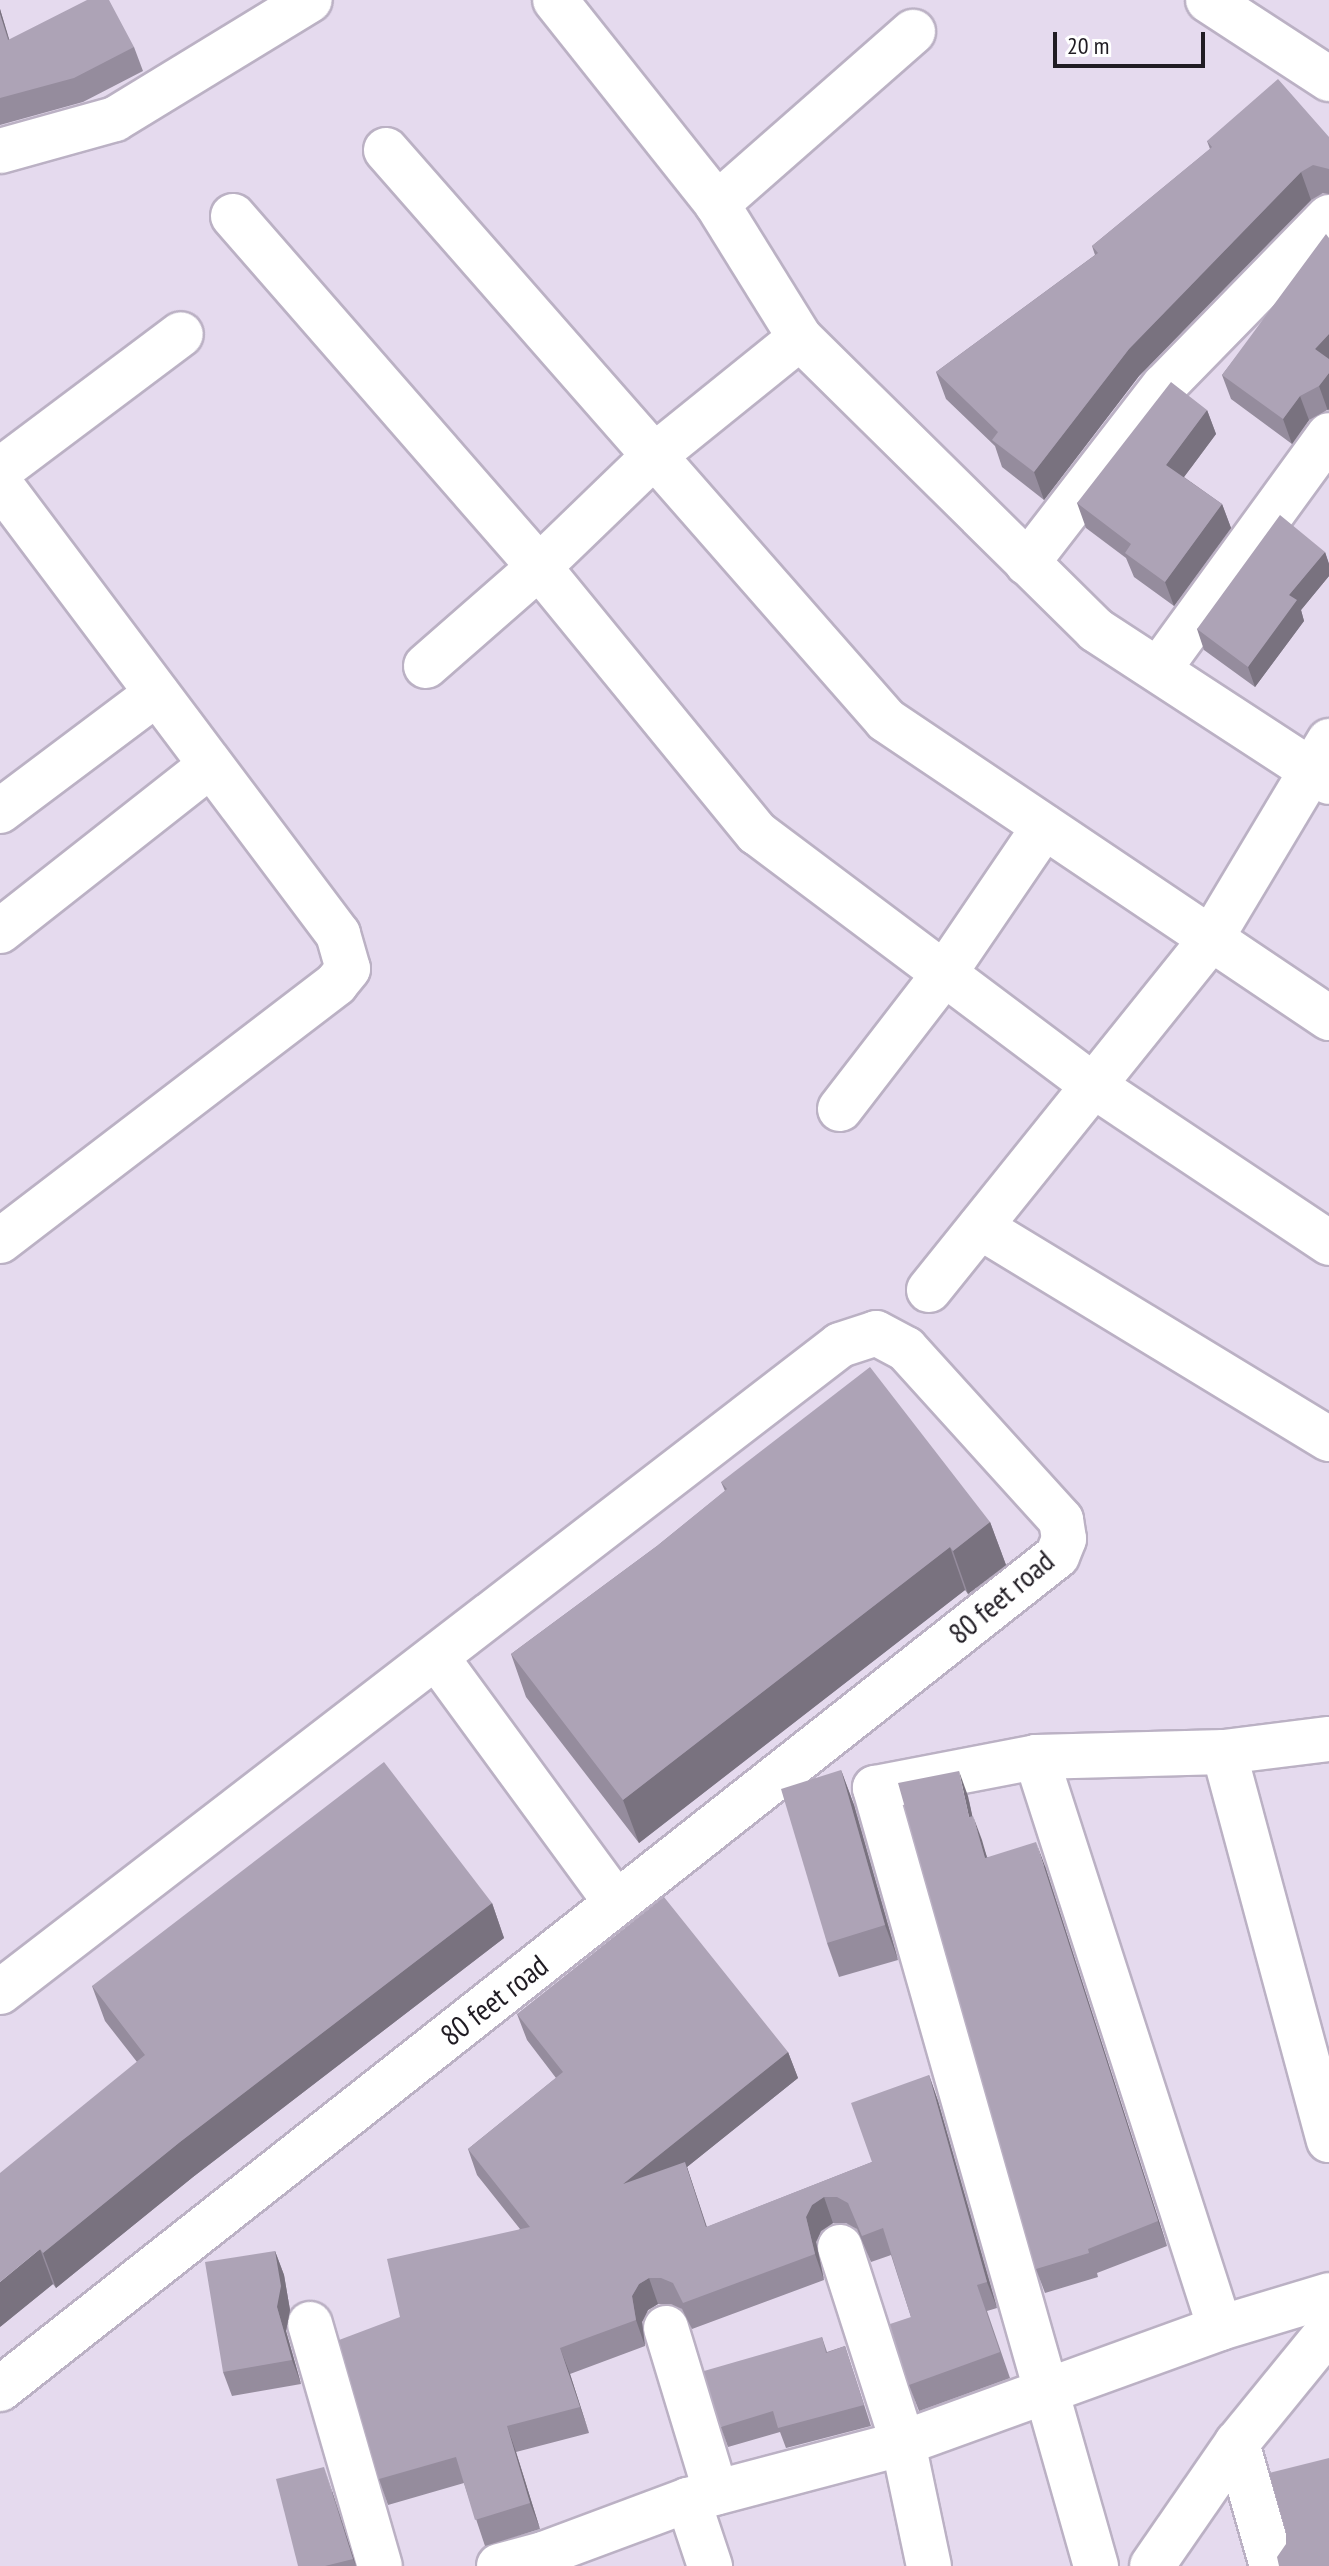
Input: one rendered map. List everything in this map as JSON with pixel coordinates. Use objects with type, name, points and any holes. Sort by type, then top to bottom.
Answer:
[{"type":"street","points":[[0,151],[115,119],[310,0]]},
{"type":"street","points":[[555,0],[717,204],[800,338],[1096,630],[1324,765],[1210,940],[929,1290]]},
{"type":"street","points":[[1208,0],[1329,79]]},
{"type":"street","points":[[717,204],[913,32]]},
{"type":"street","points":[[386,150],[886,720],[1329,1018]]},
{"type":"street","points":[[233,216],[539,567],[757,833],[1094,1086],[1329,1243]]},
{"type":"street","points":[[1027,563],[1164,386],[1329,217]]},
{"type":"street","points":[[0,470],[181,334]]},
{"type":"street","points":[[426,666],[539,567],[655,455],[800,338]]},
{"type":"street","points":[[1159,669],[1329,435]]},
{"type":"street","points":[[0,484],[338,934],[348,969],[336,984],[0,1241]]},
{"type":"street","points":[[0,811],[157,693]]},
{"type":"street","points":[[0,931],[211,765]]},
{"type":"street","points":[[840,1109],[944,974],[1044,827]]},
{"type":"street","points":[[980,1227],[1329,1439]]},
{"type":"street","name":"80 feet road","points":[[0,1992],[840,1345],[876,1333],[906,1349],[1061,1520],[1064,1539],[1057,1556],[0,2389]]},
{"type":"street","points":[[437,1658],[616,1903]]},
{"type":"street","points":[[1096,2566],[875,1788],[1036,1757],[1224,1752],[1329,1739]]},
{"type":"street","points":[[1224,1752],[1329,2140]]},
{"type":"street","points":[[1036,1757],[1220,2328]]},
{"type":"street","points":[[840,2247],[903,2443],[929,2566]]},
{"type":"street","points":[[499,2566],[545,2560],[702,2497],[903,2443],[1220,2328],[1329,2295]]},
{"type":"street","points":[[310,2324],[380,2566]]},
{"type":"street","points":[[666,2328],[702,2497],[710,2566]]},
{"type":"street","points":[[1152,2566],[1237,2443],[1329,2330]]},
{"type":"street","points":[[1237,2443],[1272,2566]]},
{"type":"building","points":[[87,0],[109,0],[134,47],[74,78],[0,98],[0,14],[8,40]]},
{"type":"building","points":[[1278,79],[1329,137],[1329,169],[1313,165],[1301,172],[1129,349],[1034,472],[992,440],[998,432],[936,372],[1098,253],[1092,246],[1212,147],[1207,141]]},
{"type":"building","points":[[1326,234],[1329,238],[1329,334],[1315,349],[1329,359],[1329,373],[1319,386],[1300,396],[1283,419],[1222,375]]},
{"type":"building","points":[[1171,382],[1207,410],[1166,465],[1222,504],[1165,582],[1125,553],[1131,544],[1077,503]]},
{"type":"building","points":[[1280,515],[1325,552],[1289,595],[1297,600],[1248,667],[1197,629]]},
{"type":"building","points":[[870,1367],[990,1522],[953,1551],[950,1547],[623,1800],[511,1654],[657,1546],[727,1489],[721,1482]]},
{"type":"building","points":[[384,1762],[492,1903],[180,2142],[43,2253],[40,2249],[0,2282],[0,2173],[145,2055],[92,1986]]},
{"type":"building","points":[[841,1770],[885,1925],[827,1943],[781,1789]]},
{"type":"building","points":[[959,1771],[969,1817],[973,1816],[985,1858],[1036,1842],[1158,2221],[1088,2249],[1089,2253],[1036,2269],[898,1783]]},
{"type":"building","points":[[664,1897],[788,2052],[623,2184],[685,2162],[706,2227],[872,2162],[851,2103],[929,2075],[987,2282],[977,2285],[1000,2352],[909,2385],[890,2324],[911,2317],[883,2228],[862,2236],[848,2203],[837,2197],[824,2197],[812,2205],[806,2217],[815,2254],[683,2303],[673,2283],[661,2278],[649,2278],[639,2284],[632,2296],[636,2320],[560,2348],[580,2407],[507,2426],[530,2503],[475,2520],[456,2457],[379,2479],[339,2340],[400,2317],[387,2259],[530,2227],[468,2149],[563,2072],[517,2014]]},
{"type":"building","points":[[275,2251],[281,2286],[277,2307],[292,2360],[223,2372],[205,2262]]},
{"type":"building","points":[[822,2337],[826,2353],[845,2346],[864,2405],[778,2428],[773,2411],[721,2427],[704,2371]]},
{"type":"building","points":[[1329,2458],[1329,2566],[1279,2566],[1277,2557],[1286,2544],[1286,2532],[1269,2473]]},
{"type":"building","points":[[324,2467],[353,2559],[325,2566],[298,2566],[276,2479]]}]
